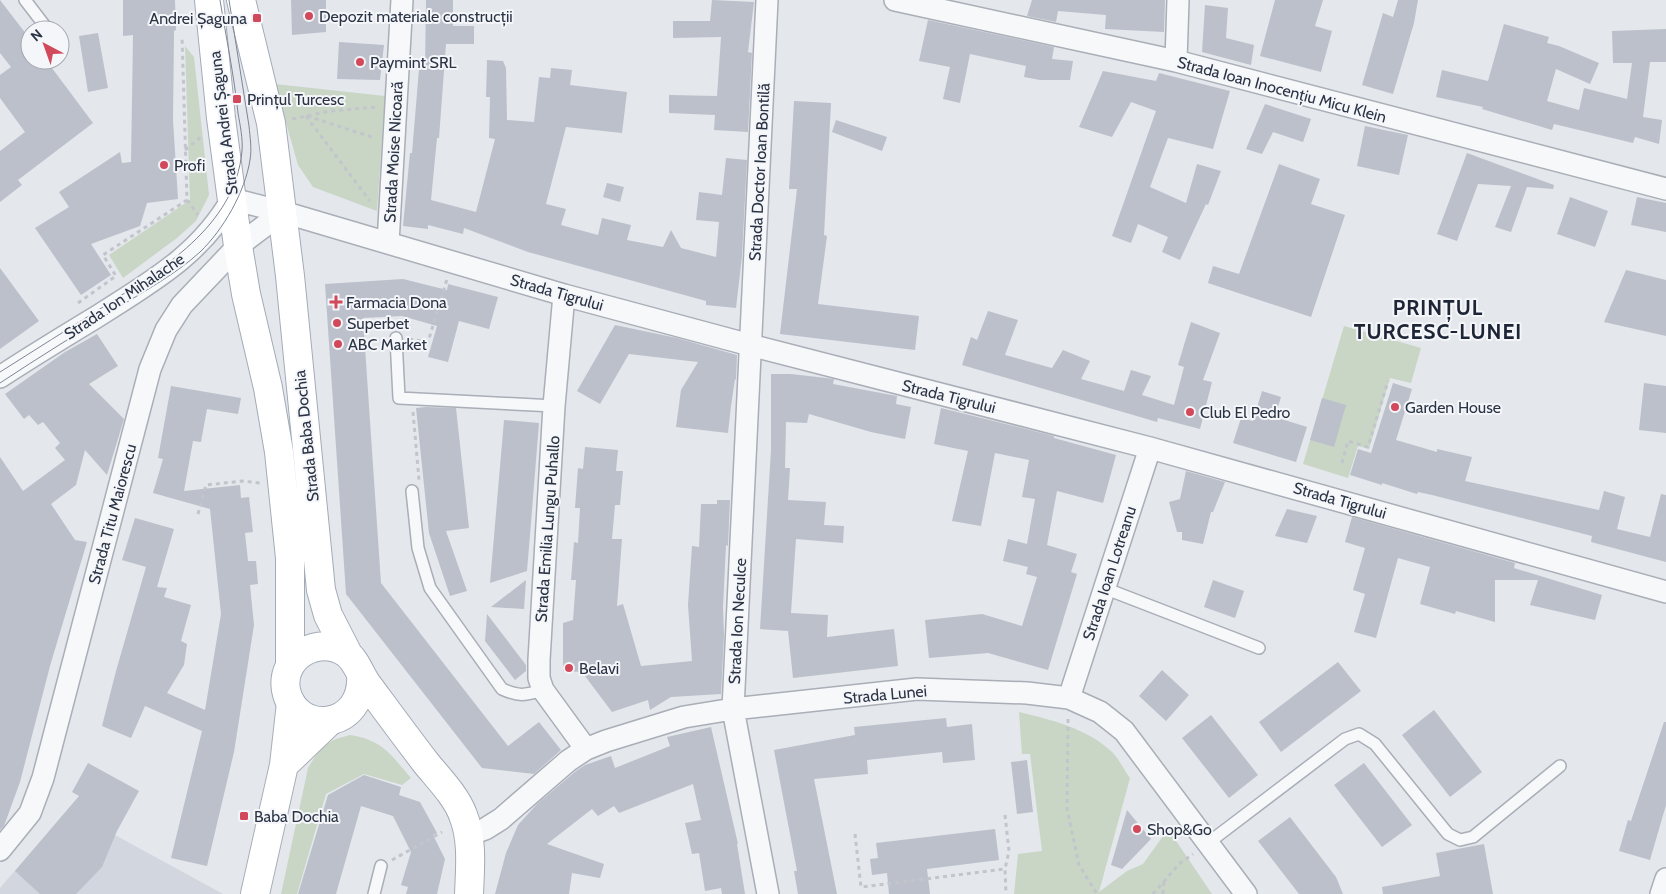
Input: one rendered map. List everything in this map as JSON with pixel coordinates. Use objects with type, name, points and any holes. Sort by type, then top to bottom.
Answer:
[{"type":"main road","name":"Strada Andrei Șaguna","points":[[209,0],[221,118],[238,246]]},
{"type":"main road","points":[[241,0],[271,123],[283,212]]},
{"type":"main road","name":"Strada Baba Dochia","points":[[283,212],[321,590],[328,615],[354,664],[400,729],[452,796],[463,814],[469,836],[469,894]]},
{"type":"main road","name":"Strada Baba Dochia","points":[[238,246],[246,294],[268,388],[279,452],[290,558],[290,665]]},
{"type":"main road","points":[[284,765],[336,719],[352,709],[362,686],[354,664],[339,649],[329,646],[318,646],[308,649],[299,654],[290,665],[286,677],[286,690],[291,703],[299,713],[319,721],[336,719],[376,720],[400,729]]},
{"type":"main road","points":[[255,894],[284,765],[291,703]]},
{"type":"street","name":"Strada Moise Nicoară","points":[[388,243],[402,0]]},
{"type":"street","name":"Strada Doctor Ioan Bontilă","points":[[750,345],[767,0]]},
{"type":"street","name":"Strada Ioan Inocențiu Micu Klein","points":[[895,0],[1176,61],[1666,189]]},
{"type":"street","points":[[1176,61],[1178,0]]},
{"type":"street","name":"Strada Tigrului","points":[[232,198],[564,295],[1150,448],[1666,592]]},
{"type":"street","name":"Strada Ion Mihalache","points":[[0,377],[147,284],[181,260],[210,231],[223,215],[232,198]]},
{"type":"street","name":"Strada Titu Maiorescu","points":[[0,850],[30,813],[44,778],[150,369],[166,330],[182,305],[238,246],[283,212]]},
{"type":"street","name":"Strada Emilia Lungu Puhallo","points":[[564,295],[554,406],[539,678],[543,690],[586,749]]},
{"type":"street","name":"Strada Ion Neculce","points":[[750,345],[733,709],[768,894]]},
{"type":"street","name":"Strada Ioan Lotreanu","points":[[1069,698],[1150,448]]},
{"type":"street","name":"Strada Lunei","points":[[469,836],[486,829],[501,819],[568,761],[586,749],[684,717],[733,709],[916,689],[1026,693],[1069,698],[1100,712],[1124,730],[1246,894]]},
{"type":"street","points":[[1661,894],[1666,879]]},
{"type":"lane","points":[[25,0],[40,20]]},
{"type":"lane","points":[[396,338],[398,398],[554,406]]},
{"type":"lane","points":[[412,491],[418,548],[430,588],[502,689],[515,695],[543,690]]},
{"type":"lane","points":[[1104,588],[1259,648]]},
{"type":"lane","points":[[1208,843],[1345,740],[1359,734],[1375,744],[1448,834],[1460,840],[1473,836],[1560,766]]},
{"type":"lane","points":[[374,894],[381,866]]},
{"type":"path","points":[[182,36],[187,200],[202,221]]},
{"type":"path","points":[[290,119],[330,111],[376,108],[396,101]]},
{"type":"path","points":[[306,116],[394,144]]},
{"type":"path","points":[[306,116],[372,204]]},
{"type":"path","points":[[185,150],[207,132]]},
{"type":"path","points":[[71,308],[116,276],[103,255],[187,200]]},
{"type":"path","points":[[396,338],[428,342],[452,262]]},
{"type":"path","points":[[1342,463],[1348,441],[1368,447],[1388,381]]},
{"type":"path","points":[[412,398],[420,490],[412,491]]},
{"type":"path","points":[[198,514],[206,485],[242,481],[260,483]]},
{"type":"path","points":[[1069,698],[1067,808],[1079,865],[1097,894]]},
{"type":"path","points":[[1005,815],[1009,850],[1005,869],[1006,894]]},
{"type":"path","points":[[381,866],[442,832]]},
{"type":"path","points":[[855,834],[861,887],[1005,869]]},
{"type":"path","points":[[1153,894],[1179,864],[1208,843]]},
{"type":"path","points":[[1164,881],[1164,894]]},
{"type":"shaded area","points":[[69,808],[223,894],[0,894],[0,888]]},
{"type":"green space","points":[[185,46],[194,57],[209,195],[196,221],[177,238],[123,278],[109,255],[190,200]]},
{"type":"green space","points":[[275,84],[385,96],[377,211],[313,187],[298,165]]},
{"type":"green space","points":[[1344,326],[1421,348],[1411,383],[1390,378],[1369,449],[1358,446],[1348,478],[1303,464]]},
{"type":"green space","points":[[1019,712],[1068,726],[1091,737],[1112,752],[1130,778],[1099,892],[1127,871],[1143,864],[1168,829],[1212,894],[1014,894],[1018,854],[1042,851],[1030,754],[1022,754]]},
{"type":"green space","points":[[350,735],[361,737],[379,745],[392,756],[411,778],[402,785],[364,774],[326,794],[297,894],[281,894],[308,768],[316,755],[330,742]]},
{"type":"building","points":[[0,0],[20,26],[20,70],[53,70],[93,123],[18,180],[22,185],[0,202],[0,151],[25,132],[0,98],[0,75],[11,67],[0,53]]},
{"type":"building","points":[[123,0],[175,0],[173,120],[178,199],[147,203],[140,226],[91,244],[111,275],[81,295],[35,228],[69,207],[59,192],[120,152],[122,163],[131,162],[133,35],[123,36]]},
{"type":"building","name":"Depozit materiale construcții","points":[[291,0],[326,0],[326,32],[292,35]]},
{"type":"building","points":[[426,0],[453,0],[453,26],[474,26],[474,44],[446,44],[439,138],[437,138],[431,200],[476,212],[495,139],[489,138],[490,97],[486,97],[487,60],[503,61],[506,68],[507,120],[534,122],[539,77],[550,78],[551,68],[572,70],[570,85],[627,92],[622,133],[566,127],[546,204],[566,209],[561,225],[598,235],[602,218],[631,225],[627,240],[663,247],[671,230],[681,248],[716,257],[719,222],[696,220],[699,192],[722,195],[726,158],[747,160],[742,256],[736,308],[706,305],[706,301],[528,252],[464,228],[463,234],[428,225],[428,229],[403,226],[410,153],[412,153],[419,69],[425,69]]},
{"type":"building","points":[[712,0],[754,2],[748,52],[752,53],[748,132],[714,130],[715,115],[669,113],[669,95],[717,96],[721,37],[673,38],[673,21],[710,21]]},
{"type":"building","points":[[1032,0],[1165,0],[1164,32],[1105,29],[1106,15],[1058,11],[1056,22],[1027,16]]},
{"type":"building","points":[[1275,0],[1323,0],[1315,26],[1332,31],[1321,72],[1260,56]]},
{"type":"building","points":[[1398,0],[1418,0],[1414,23],[1393,94],[1362,85],[1383,13],[1393,17]]},
{"type":"building","points":[[1205,5],[1228,8],[1226,38],[1254,45],[1251,65],[1202,52]]},
{"type":"building","points":[[928,20],[1054,47],[1052,59],[1073,61],[1070,80],[1040,80],[1024,77],[1026,66],[970,54],[960,103],[943,99],[950,67],[919,61]]},
{"type":"building","points":[[1504,24],[1549,37],[1547,43],[1559,46],[1599,63],[1590,84],[1556,69],[1547,101],[1579,110],[1584,88],[1627,99],[1632,63],[1613,63],[1612,31],[1666,29],[1666,62],[1650,62],[1643,117],[1662,120],[1659,144],[1635,137],[1633,143],[1554,124],[1552,130],[1482,109],[1483,107],[1436,97],[1442,70],[1488,81]]},
{"type":"building","points":[[98,33],[108,88],[88,92],[79,36]]},
{"type":"building","name":"Paymint SRL","points":[[339,42],[384,45],[380,80],[337,79]]},
{"type":"building","points":[[1103,71],[1156,81],[1159,73],[1230,91],[1213,149],[1168,138],[1150,187],[1186,203],[1197,164],[1221,171],[1208,205],[1206,204],[1180,260],[1162,252],[1168,237],[1138,224],[1131,243],[1112,236],[1156,111],[1131,102],[1112,137],[1079,127]]},
{"type":"building","points":[[794,101],[831,103],[824,235],[827,236],[818,304],[919,316],[915,350],[780,334],[797,189],[789,189]]},
{"type":"building","points":[[1265,104],[1311,119],[1303,142],[1273,132],[1262,154],[1246,149]]},
{"type":"building","points":[[836,120],[887,137],[882,151],[832,132]]},
{"type":"building","points":[[1365,126],[1408,135],[1399,175],[1357,166]]},
{"type":"building","points":[[1467,153],[1554,185],[1553,189],[1527,187],[1511,232],[1495,227],[1511,186],[1478,184],[1457,241],[1437,234]]},
{"type":"building","points":[[1279,164],[1320,179],[1311,204],[1345,215],[1311,317],[1208,283],[1213,266],[1239,274]]},
{"type":"building","points":[[607,183],[624,187],[620,202],[603,197]]},
{"type":"building","points":[[1570,197],[1608,211],[1595,247],[1557,234]]},
{"type":"building","points":[[1637,197],[1666,203],[1666,232],[1631,225]]},
{"type":"building","points":[[0,268],[39,321],[0,349]]},
{"type":"building","points":[[1626,270],[1666,280],[1666,336],[1604,322]]},
{"type":"building","points":[[403,279],[447,290],[448,284],[498,297],[489,329],[459,321],[448,362],[428,357],[437,326],[402,316],[363,318],[381,583],[508,746],[539,722],[561,750],[534,774],[482,768],[346,594],[325,284]]},
{"type":"building","points":[[988,311],[1018,320],[1005,355],[1052,368],[1063,350],[1090,361],[1081,379],[1124,391],[1131,370],[1151,376],[1142,395],[1174,405],[1184,367],[1178,365],[1191,322],[1220,333],[1203,380],[1212,382],[1200,429],[1158,418],[1157,422],[962,365],[971,337],[977,340]]},
{"type":"building","points":[[615,325],[677,338],[737,355],[736,380],[728,433],[676,427],[681,390],[698,362],[629,354],[600,404],[577,391]]},
{"type":"building","points":[[97,334],[118,366],[89,384],[124,419],[107,475],[85,450],[76,485],[51,504],[75,540],[87,542],[50,666],[20,782],[4,826],[0,830],[0,457],[23,491],[65,460],[55,448],[60,443],[43,422],[38,425],[29,415],[24,419],[5,394],[65,352]]},
{"type":"building","points":[[771,374],[791,374],[834,379],[833,384],[897,396],[896,404],[911,407],[905,439],[871,432],[809,414],[807,423],[786,422],[785,468],[790,468],[788,500],[826,502],[824,525],[844,526],[843,543],[796,539],[791,613],[828,615],[827,637],[894,629],[898,666],[793,678],[788,631],[760,629],[771,450]]},
{"type":"building","points":[[1393,383],[1412,389],[1396,440],[1437,452],[1437,449],[1472,457],[1465,481],[1599,510],[1604,491],[1625,497],[1617,529],[1650,537],[1661,494],[1666,495],[1666,562],[1591,542],[1592,536],[1432,495],[1418,492],[1417,494],[1350,475],[1358,449],[1371,453]]},
{"type":"building","points":[[1644,383],[1666,386],[1666,433],[1639,430]]},
{"type":"building","points":[[171,386],[241,398],[238,414],[207,409],[201,442],[193,441],[184,491],[240,485],[241,498],[249,497],[253,532],[245,533],[248,561],[256,561],[258,584],[250,585],[254,625],[234,752],[207,866],[171,858],[202,731],[145,706],[131,738],[102,726],[146,567],[122,560],[135,518],[174,529],[157,587],[167,588],[164,597],[191,605],[181,641],[187,644],[184,665],[167,693],[205,710],[221,614],[210,509],[153,493],[163,459],[158,458]]},
{"type":"building","points":[[1262,391],[1281,397],[1275,417],[1307,427],[1296,462],[1233,443],[1241,418],[1253,421]]},
{"type":"building","points":[[1322,398],[1346,405],[1334,447],[1310,440]]},
{"type":"building","points":[[416,408],[456,408],[469,528],[446,531],[467,591],[450,596],[429,533]]},
{"type":"building","points":[[941,408],[1054,436],[1054,438],[1116,455],[1103,503],[1057,491],[1047,545],[1077,554],[1071,572],[1077,574],[1048,670],[988,653],[929,658],[925,620],[982,614],[1022,626],[1037,577],[1026,574],[1028,567],[1003,561],[1008,539],[1027,544],[1035,499],[1022,497],[1029,460],[995,453],[981,526],[952,521],[968,451],[934,444]]},
{"type":"building","points":[[504,420],[539,423],[527,571],[490,583]]},
{"type":"building","points":[[585,447],[618,450],[616,471],[623,471],[620,505],[615,505],[612,539],[622,539],[617,606],[623,604],[641,666],[692,661],[688,605],[692,546],[699,547],[701,504],[717,504],[717,500],[730,500],[723,607],[724,636],[721,694],[671,697],[650,710],[648,700],[612,712],[582,672],[563,671],[563,623],[573,620],[576,580],[571,580],[574,542],[578,543],[580,508],[575,508],[578,468],[583,469]]},
{"type":"building","points":[[1186,471],[1225,482],[1213,512],[1211,512],[1203,544],[1182,540],[1182,532],[1177,532],[1169,502],[1180,499]]},
{"type":"building","points":[[1287,509],[1317,516],[1307,543],[1275,536]]},
{"type":"building","points":[[1352,517],[1515,563],[1514,568],[1602,595],[1595,620],[1530,605],[1538,580],[1495,580],[1495,622],[1456,611],[1455,614],[1420,604],[1430,567],[1398,558],[1376,638],[1354,632],[1365,594],[1353,590],[1365,548],[1345,542]]},
{"type":"building","points":[[526,580],[524,609],[491,607]]},
{"type":"building","points":[[1213,580],[1244,591],[1235,618],[1204,607]]},
{"type":"building","points":[[487,614],[526,665],[526,671],[515,680],[485,641]]},
{"type":"building","points":[[1338,662],[1361,691],[1281,752],[1259,722]]},
{"type":"building","points":[[1162,670],[1189,695],[1166,721],[1139,696]]},
{"type":"building","points":[[1434,710],[1482,772],[1450,797],[1402,735]]},
{"type":"building","points":[[1211,715],[1258,775],[1229,798],[1182,738]]},
{"type":"building","points":[[946,718],[947,727],[972,724],[975,760],[943,763],[942,752],[867,760],[868,774],[814,779],[837,894],[798,894],[794,871],[797,871],[774,750],[855,735],[854,727]]},
{"type":"building","points":[[1664,722],[1666,722],[1666,805],[1650,860],[1619,851],[1628,820],[1631,821]]},
{"type":"building","points":[[711,727],[738,844],[745,894],[722,894],[721,888],[705,891],[699,853],[692,854],[685,823],[701,820],[693,784],[619,813],[614,806],[598,816],[592,809],[547,844],[604,864],[600,878],[572,873],[569,894],[495,894],[506,853],[518,825],[537,804],[576,771],[585,765],[611,756],[615,768],[670,746],[667,737]]},
{"type":"building","points":[[1027,760],[1033,812],[1017,814],[1011,762]]},
{"type":"building","points":[[88,763],[139,791],[117,831],[102,867],[76,894],[40,894],[15,871],[79,796],[72,792]]},
{"type":"building","points":[[1364,763],[1412,825],[1382,847],[1334,785]]},
{"type":"building","points":[[364,775],[401,787],[399,795],[420,802],[437,833],[433,835],[445,859],[437,894],[406,894],[408,887],[401,885],[411,852],[393,816],[361,806],[336,894],[298,894],[328,795]]},
{"type":"building","points":[[1127,810],[1151,839],[1122,869],[1111,865]]},
{"type":"building","points":[[1290,817],[1336,877],[1343,894],[1299,894],[1258,841]]},
{"type":"building","points":[[995,829],[999,860],[927,869],[930,894],[889,894],[887,873],[872,875],[870,859],[878,858],[876,843]]},
{"type":"building","points":[[1484,844],[1493,894],[1383,894],[1382,887],[1440,876],[1436,853]]},
{"type":"tram line","points":[[0,372],[148,278],[191,244],[210,224],[225,202],[236,178],[242,151],[242,141],[220,0]]},
{"type":"tram line","points":[[0,383],[181,267],[209,243],[225,222],[243,185],[250,160],[251,147],[229,0]]},
{"type":"place","name":"Depozit materiale construcții","points":[[309,16]]},
{"type":"place","name":"Andrei Șaguna","points":[[257,18]]},
{"type":"place","name":"Paymint SRL","points":[[360,62]]},
{"type":"place","name":"Prințul Turcesc","points":[[237,99]]},
{"type":"place","name":"Profi","points":[[164,165]]},
{"type":"place","name":"Farmacia Dona","points":[[336,302]]},
{"type":"place","name":"Superbet","points":[[337,323]]},
{"type":"place","name":"ABC Market","points":[[338,344]]},
{"type":"place","name":"Garden House","points":[[1395,407]]},
{"type":"place","name":"Club El Pedro","points":[[1190,412]]},
{"type":"place","name":"Belavi","points":[[569,668]]},
{"type":"place","name":"Baba Dochia","points":[[244,816]]},
{"type":"place","name":"Shop&Go","points":[[1137,829]]},
{"type":"district","name":"PRINȚUL TURCESC-LUNEI","points":[[1438,320]]}]
